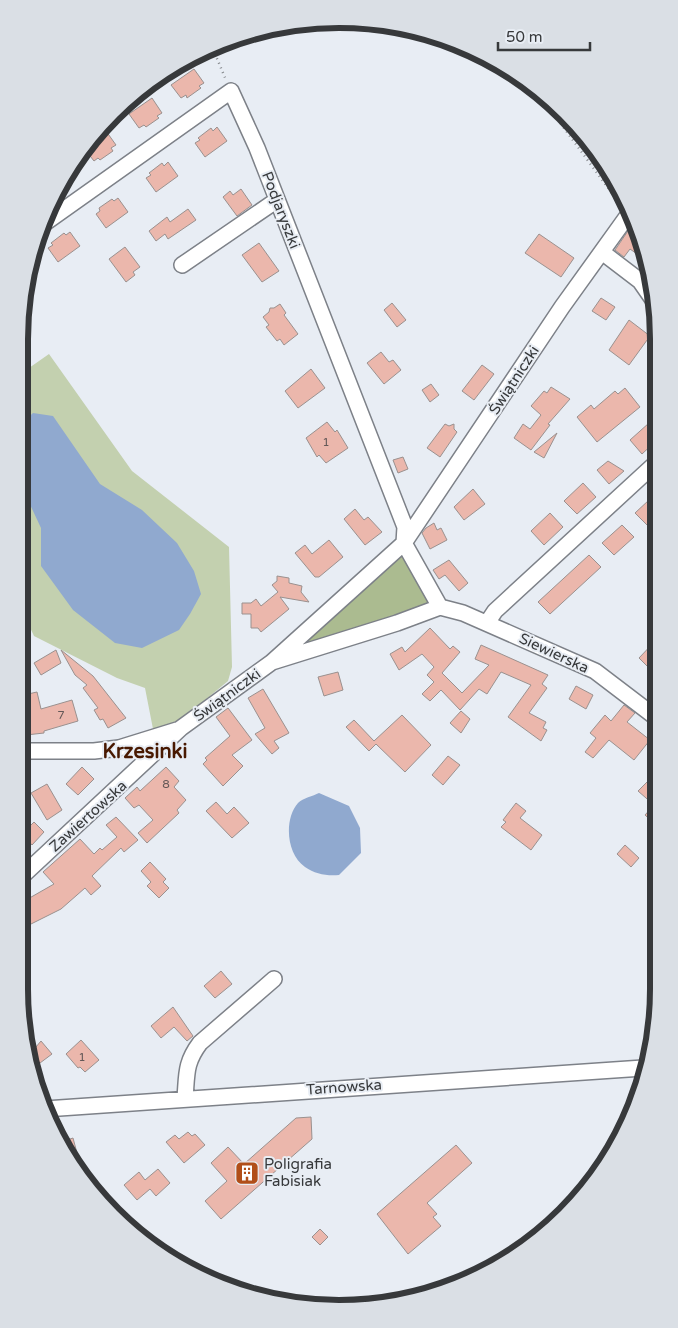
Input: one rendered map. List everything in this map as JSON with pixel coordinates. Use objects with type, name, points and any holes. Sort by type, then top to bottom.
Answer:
[{"type":"street","name":"Podjaryszki","points":[[230,91],[257,148],[405,527],[404,543]]},
{"type":"street","points":[[52,218],[230,91]]},
{"type":"street","points":[[182,265],[277,200]]},
{"type":"street","name":"Świątniczki","points":[[134,774],[181,728],[272,662],[404,543],[562,307],[626,218]]},
{"type":"street","points":[[602,252],[640,281],[647,291]]},
{"type":"street","points":[[487,623],[495,611],[650,468]]},
{"type":"street","points":[[404,543],[440,607]]},
{"type":"street","name":"Świątniczki","points":[[272,662],[397,623],[440,607]]},
{"type":"street","name":"Siewierska","points":[[440,607],[463,613],[595,671],[650,713]]},
{"type":"street","name":"Świątniczki","points":[[28,751],[94,751],[119,748],[181,728]]},
{"type":"street","points":[[119,748],[132,762],[134,774]]},
{"type":"street","name":"Zawiertowska","points":[[28,871],[134,774]]},
{"type":"street","points":[[184,1098],[188,1059],[193,1052],[200,1043],[274,980]]},
{"type":"street","name":"Tarnowska","points":[[51,1108],[640,1068]]},
{"type":"path","points":[[215,53],[230,91]]},
{"type":"path","points":[[558,118],[616,196]]},
{"type":"green space","points":[[49,354],[132,471],[229,547],[232,667],[228,681],[175,725],[153,729],[145,688],[117,678],[34,636],[28,623],[28,369]]},
{"type":"green space","points":[[403,552],[431,598],[425,610],[291,650]]},
{"type":"water","points":[[33,413],[53,416],[100,484],[142,510],[177,543],[194,571],[201,594],[179,630],[142,648],[115,643],[73,610],[41,566],[41,528],[28,500],[28,418]]},
{"type":"water","points":[[319,793],[349,806],[360,828],[361,853],[339,875],[321,874],[305,867],[294,854],[291,845],[289,827],[294,810],[300,801]]},
{"type":"building","points":[[194,69],[204,83],[199,86],[201,88],[187,98],[186,95],[181,98],[171,85]]},
{"type":"building","points":[[152,98],[162,113],[157,116],[159,118],[146,127],[144,125],[139,128],[129,114]]},
{"type":"building","points":[[217,127],[227,141],[205,157],[195,143],[200,140],[198,138],[211,128],[213,131]]},
{"type":"building","points":[[107,132],[116,145],[111,148],[113,151],[100,160],[98,158],[94,161],[89,154]]},
{"type":"building","points":[[168,162],[178,176],[156,192],[146,178],[151,175],[149,173],[162,163],[164,166]]},
{"type":"building","points":[[241,189],[252,205],[237,216],[223,197],[230,191],[233,195]]},
{"type":"building","points":[[118,198],[128,212],[106,228],[96,214],[100,211],[99,208],[112,199],[114,201]]},
{"type":"building","points":[[188,209],[196,220],[168,239],[165,234],[156,241],[149,231],[167,217],[170,222]]},
{"type":"building","points":[[630,228],[639,256],[630,249],[624,257],[615,250]]},
{"type":"building","points":[[70,232],[80,246],[58,262],[48,248],[53,245],[51,243],[64,233],[66,235]]},
{"type":"building","points":[[539,234],[574,258],[561,277],[525,253]]},
{"type":"building","points":[[259,243],[279,271],[262,282],[242,255]]},
{"type":"building","points":[[125,247],[140,267],[133,272],[135,275],[126,282],[109,259]]},
{"type":"building","points":[[601,298],[615,307],[606,320],[592,311]]},
{"type":"building","points":[[392,303],[406,320],[397,327],[384,310]]},
{"type":"building","points":[[280,304],[286,313],[284,315],[298,334],[284,345],[280,339],[277,341],[266,327],[269,325],[263,317],[269,312],[270,308]]},
{"type":"building","points":[[629,320],[650,336],[629,365],[609,350]]},
{"type":"building","points":[[381,352],[389,362],[393,360],[401,370],[384,384],[367,363]]},
{"type":"building","points":[[482,365],[494,374],[474,400],[462,391]]},
{"type":"building","points":[[311,369],[325,388],[298,408],[285,391]]},
{"type":"building","points":[[431,384],[439,395],[430,402],[422,390]]},
{"type":"building","points":[[551,387],[570,399],[548,424],[550,425],[531,450],[514,438],[523,424],[530,429],[541,415],[531,406],[544,391],[547,393]]},
{"type":"building","points":[[625,388],[640,407],[597,442],[577,417],[591,405],[594,409],[615,391],[618,394]]},
{"type":"building","points":[[327,422],[335,432],[337,430],[348,448],[326,463],[319,455],[317,457],[306,438]]},
{"type":"building","points":[[445,424],[449,426],[454,424],[454,429],[457,432],[440,457],[427,448]]},
{"type":"building","points":[[650,424],[650,447],[642,454],[630,440]]},
{"type":"building","points":[[557,433],[544,458],[534,452]]},
{"type":"building","points":[[403,457],[408,469],[398,473],[393,460]]},
{"type":"building","points":[[608,461],[624,471],[609,484],[597,470]]},
{"type":"building","points":[[583,483],[596,497],[577,514],[564,501]]},
{"type":"building","points":[[473,489],[485,504],[464,520],[454,507]]},
{"type":"building","points":[[649,500],[650,501],[650,522],[647,525],[635,513]]},
{"type":"building","points":[[355,509],[364,520],[368,517],[382,532],[365,545],[344,519]]},
{"type":"building","points":[[550,513],[563,527],[544,545],[531,531]]},
{"type":"building","points":[[434,523],[437,530],[441,528],[447,540],[430,549],[422,533]]},
{"type":"building","points":[[622,525],[634,537],[614,555],[602,543]]},
{"type":"building","points":[[329,540],[343,557],[319,577],[315,577],[295,553],[305,545],[312,554]]},
{"type":"building","points":[[589,555],[601,567],[550,614],[538,602]]},
{"type":"building","points":[[449,560],[468,583],[459,591],[445,575],[439,579],[433,570]]},
{"type":"building","points":[[277,576],[289,578],[289,583],[302,586],[301,592],[309,602],[280,597],[289,609],[261,632],[258,628],[251,628],[251,614],[242,614],[242,603],[251,603],[256,599],[261,606],[278,592],[272,585],[277,581]]},
{"type":"building","points":[[430,628],[450,649],[453,646],[460,652],[442,673],[462,693],[489,665],[475,659],[481,645],[548,675],[542,684],[547,688],[529,713],[546,722],[543,728],[547,730],[541,741],[508,717],[531,685],[501,672],[487,694],[479,689],[460,710],[441,690],[430,701],[422,694],[434,682],[427,675],[434,667],[422,654],[399,670],[390,654],[402,647],[405,652]]},
{"type":"building","points":[[650,646],[650,669],[639,658]]},
{"type":"building","points":[[56,650],[61,663],[41,675],[34,663]]},
{"type":"building","points":[[61,650],[93,676],[126,718],[108,728],[103,719],[100,720],[94,710],[98,708],[83,688],[87,685],[75,675]]},
{"type":"building","points":[[338,672],[343,690],[324,696],[318,677]]},
{"type":"building","points":[[576,686],[593,695],[586,709],[569,699]]},
{"type":"building","points":[[263,689],[289,733],[274,741],[279,748],[272,754],[255,734],[265,728],[248,698]]},
{"type":"building","points":[[37,692],[41,709],[72,700],[78,721],[44,731],[44,733],[28,735],[28,694]]},
{"type":"building","points":[[624,705],[635,713],[627,722],[650,740],[634,760],[609,740],[593,758],[585,752],[596,738],[590,733],[605,715],[611,721]]},
{"type":"building","points":[[228,708],[252,740],[232,755],[243,766],[223,786],[203,764],[207,760],[205,758],[230,736],[216,717]]},
{"type":"building","points":[[461,711],[470,719],[461,733],[450,723]]},
{"type":"building","points":[[402,715],[431,745],[405,772],[376,744],[369,751],[346,727],[354,720],[374,741]]},
{"type":"building","points":[[448,756],[460,765],[443,785],[432,775]]},
{"type":"building","points":[[82,767],[94,779],[78,795],[66,784]]},
{"type":"building","points":[[166,767],[179,781],[174,787],[186,800],[177,810],[179,813],[147,843],[138,833],[153,820],[139,805],[134,808],[125,798],[137,787],[140,791]]},
{"type":"building","points":[[648,781],[650,783],[650,802],[638,791]]},
{"type":"building","points":[[47,784],[62,810],[47,820],[31,793]]},
{"type":"building","points":[[216,802],[227,814],[234,807],[249,823],[232,838],[206,811]]},
{"type":"building","points":[[516,803],[526,811],[520,818],[542,835],[531,850],[501,827],[506,822],[503,820]]},
{"type":"building","points":[[650,809],[650,820],[645,815]]},
{"type":"building","points":[[116,817],[138,840],[124,852],[121,848],[92,876],[101,886],[91,895],[85,888],[61,909],[28,926],[28,899],[54,884],[43,872],[80,839],[94,854],[100,848],[102,850],[117,837],[106,825]]},
{"type":"building","points":[[34,822],[44,832],[32,845],[28,841],[28,828]]},
{"type":"building","points":[[625,845],[639,858],[631,867],[617,854]]},
{"type":"building","points":[[150,862],[166,879],[163,882],[169,888],[159,898],[147,886],[151,882],[141,871]]},
{"type":"building","points":[[221,971],[232,984],[215,998],[204,986]]},
{"type":"building","points":[[173,1007],[193,1036],[187,1041],[174,1027],[161,1038],[151,1026]]},
{"type":"building","points":[[81,1040],[99,1060],[85,1072],[80,1067],[78,1068],[66,1054]]},
{"type":"building","points":[[41,1041],[52,1054],[37,1065],[33,1050]]},
{"type":"building","name":"Poligrafia Fabisiak","points":[[311,1117],[312,1139],[221,1219],[205,1201],[227,1181],[211,1163],[228,1147],[244,1164],[296,1118]]},
{"type":"building","points":[[188,1132],[192,1136],[195,1134],[205,1145],[184,1163],[166,1142],[175,1135],[179,1139]]},
{"type":"building","points":[[73,1138],[79,1160],[69,1145],[67,1140]]},
{"type":"building","points":[[456,1145],[472,1163],[427,1203],[437,1214],[433,1217],[441,1226],[408,1254],[377,1214]]},
{"type":"building","points":[[158,1169],[170,1183],[156,1196],[150,1189],[137,1200],[124,1185],[139,1172],[145,1180]]},
{"type":"building","points":[[320,1229],[328,1237],[320,1245],[312,1237]]},
{"type":"place","name":"Poligrafia Fabisiak","points":[[247,1173]]},
{"type":"district","name":"Krzesinki","points":[[145,751]]}]
